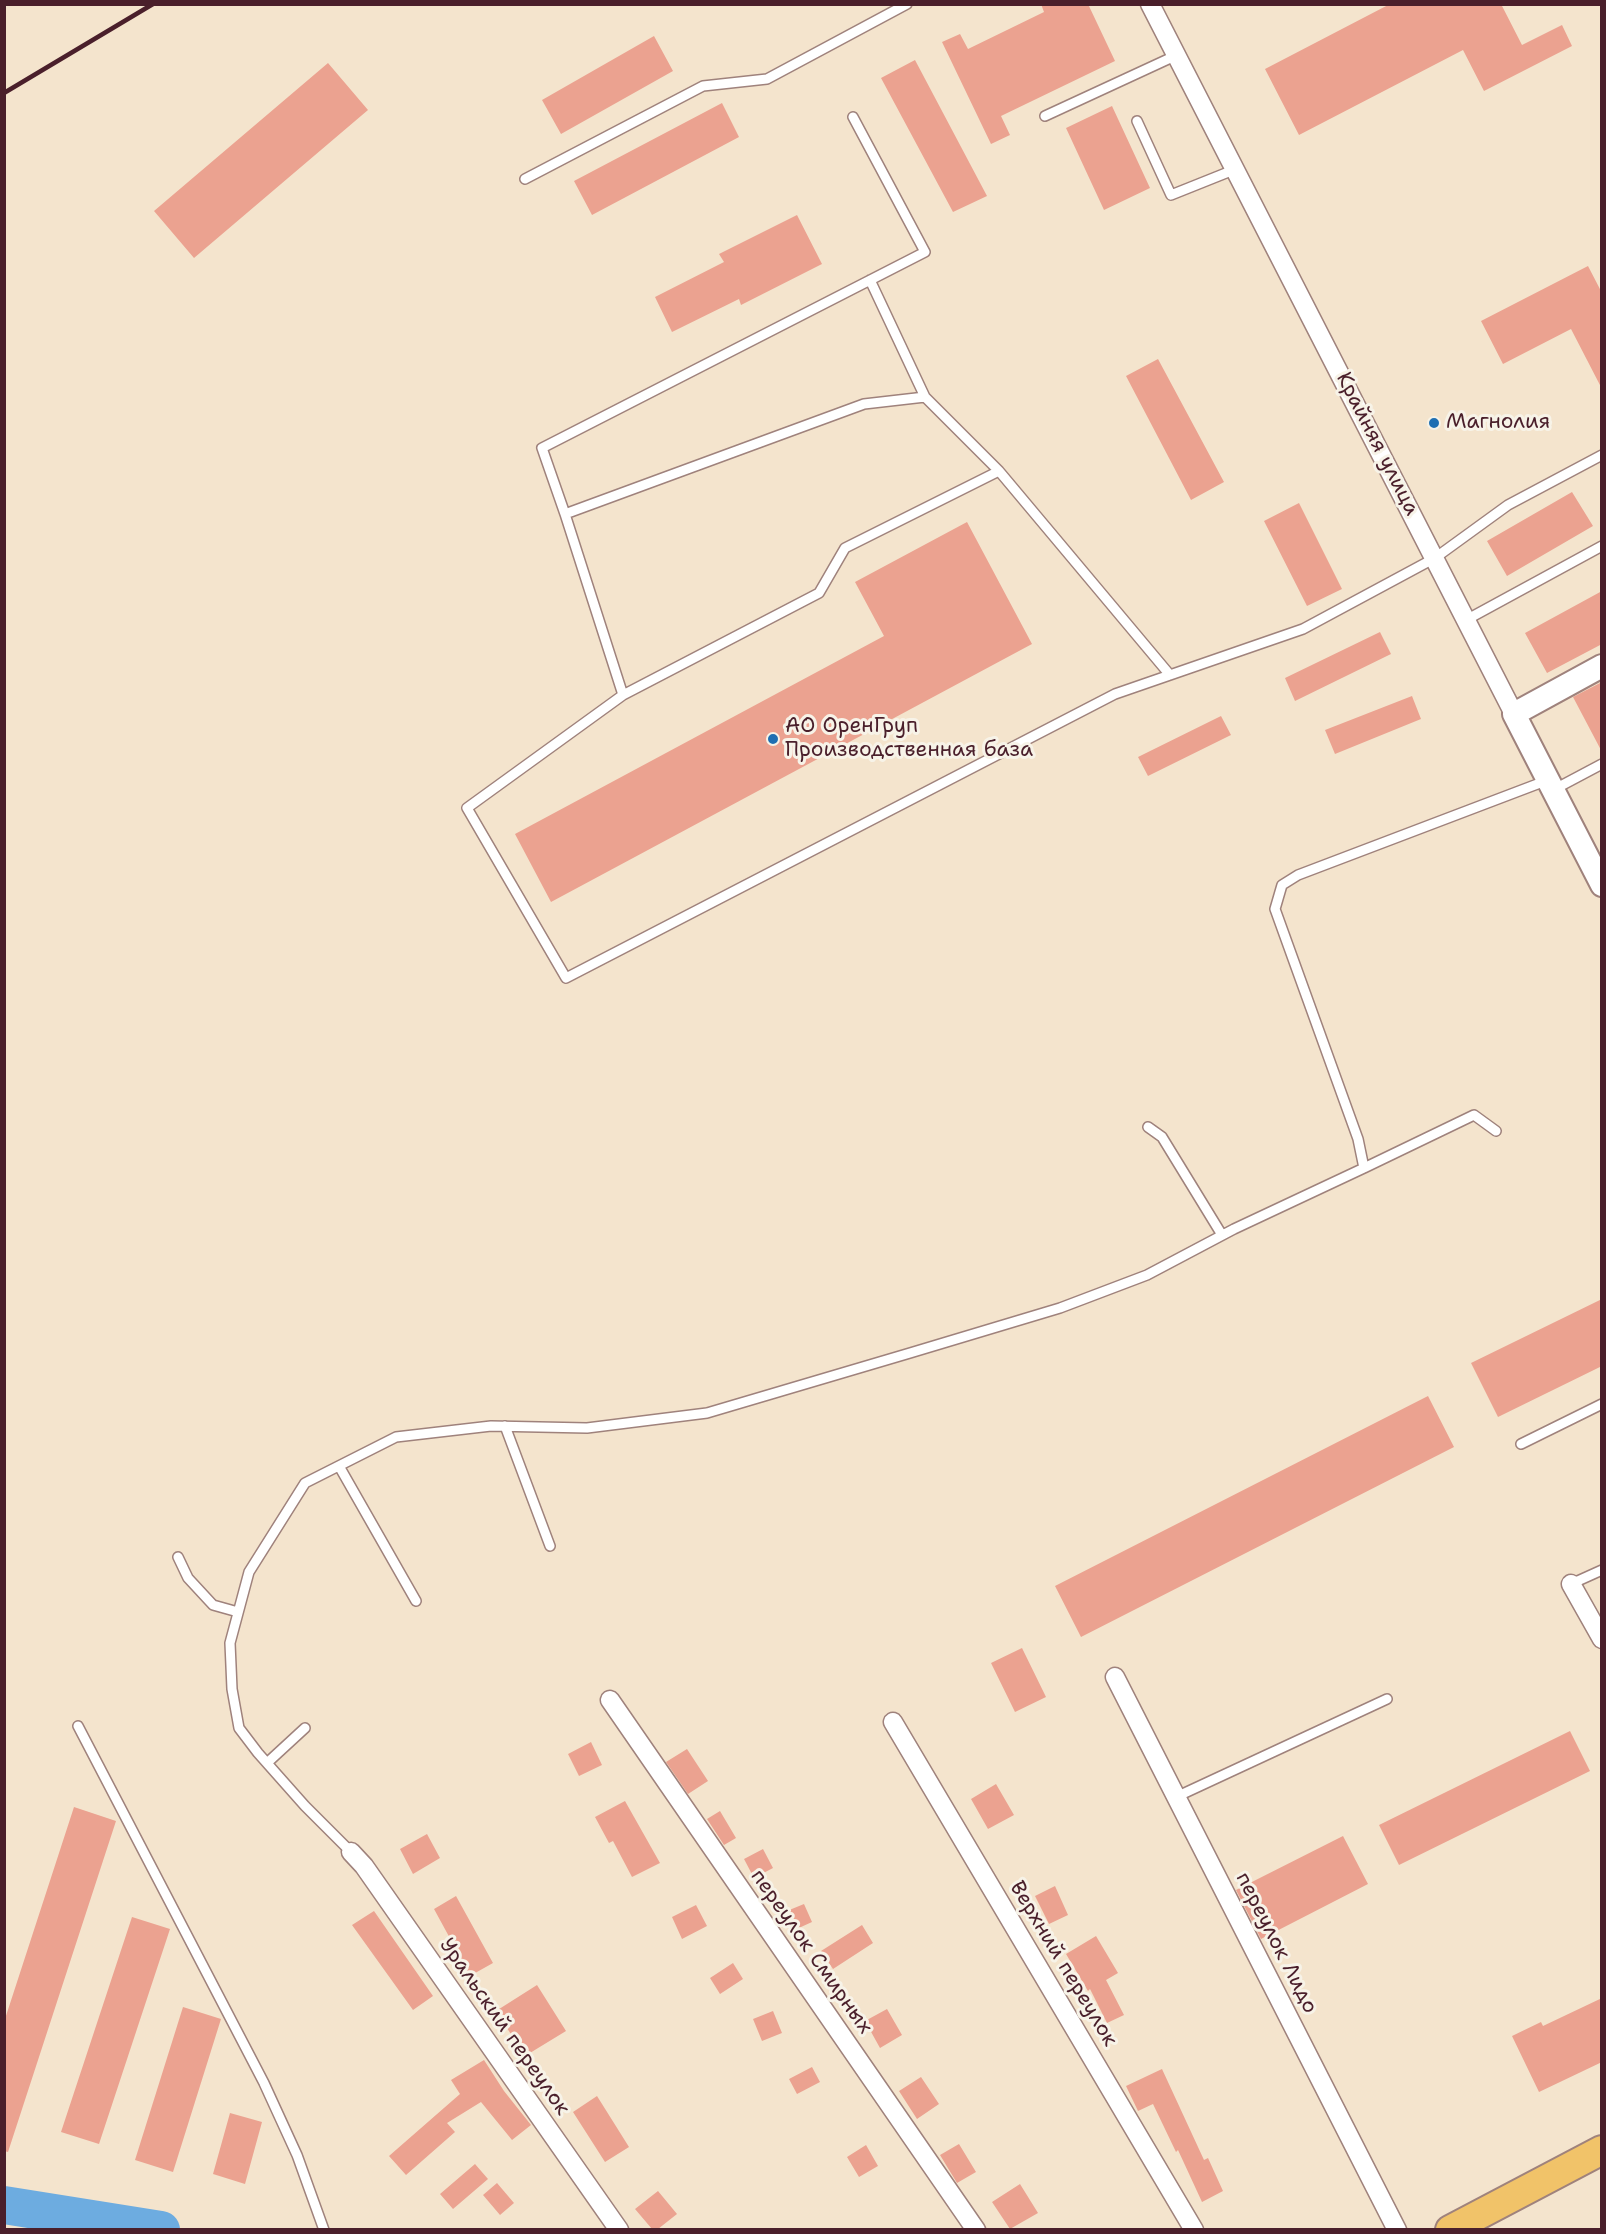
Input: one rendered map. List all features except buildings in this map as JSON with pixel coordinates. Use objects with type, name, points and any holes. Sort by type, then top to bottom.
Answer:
[{"type":"main road","points":[[1450,2229],[1598,2154]]},
{"type":"street","name":"Крайняя улица","points":[[1150,4],[1602,885]]},
{"type":"street","points":[[1514,714],[1602,666]]},
{"type":"street","points":[[1571,1584],[1602,1639]]},
{"type":"street","name":"переулок Лидо","points":[[1115,1677],[1397,2229]]},
{"type":"street","name":"переулок Смирных","points":[[610,1700],[976,2229]]},
{"type":"street","name":"Верхний переулок","points":[[893,1722],[1194,2229]]},
{"type":"street","name":"Уральский переулок","points":[[351,1852],[364,1866],[620,2229]]},
{"type":"lane","points":[[525,179],[703,86],[767,79],[907,4]]},
{"type":"lane","points":[[1045,116],[1177,55]]},
{"type":"lane","points":[[622,695],[542,448],[925,252],[853,117]]},
{"type":"lane","points":[[1137,121],[1171,195],[1236,170]]},
{"type":"lane","points":[[870,280],[925,397],[999,471],[1170,675]]},
{"type":"lane","points":[[565,514],[864,404],[925,397]]},
{"type":"lane","points":[[999,471],[845,549],[819,593],[622,695],[467,808],[566,978],[1115,694],[1303,629],[1435,558],[1508,505],[1602,455]]},
{"type":"lane","points":[[1466,620],[1602,546]]},
{"type":"lane","points":[[1364,1168],[1358,1139],[1275,909],[1282,885],[1298,875],[1550,785],[1602,764]]},
{"type":"lane","points":[[351,1852],[305,1806],[239,1728],[232,1689],[230,1643],[249,1572],[304,1483],[396,1437],[491,1425],[587,1428],[707,1413],[1060,1308],[1146,1275],[1222,1235],[1474,1114],[1496,1131]]},
{"type":"lane","points":[[1148,1127],[1162,1137],[1222,1235]]},
{"type":"lane","points":[[1521,1444],[1602,1404]]},
{"type":"lane","points":[[505,1426],[550,1546]]},
{"type":"lane","points":[[339,1466],[416,1601]]},
{"type":"lane","points":[[178,1557],[188,1578],[213,1605],[238,1612]]},
{"type":"lane","points":[[1571,1584],[1602,1570]]},
{"type":"lane","points":[[1176,1797],[1387,1699]]},
{"type":"lane","points":[[78,1726],[264,2083],[297,2155],[324,2229]]},
{"type":"lane","points":[[267,1763],[305,1728]]},
{"type":"waterway","points":[[4,2205],[161,2230]]},
{"type":"railway","points":[[4,93],[153,4]]},
{"type":"place","name":"Магнолия","points":[[1434,423]]},
{"type":"place","name":"АО ОренГруп Производственная база","points":[[773,739]]}]
